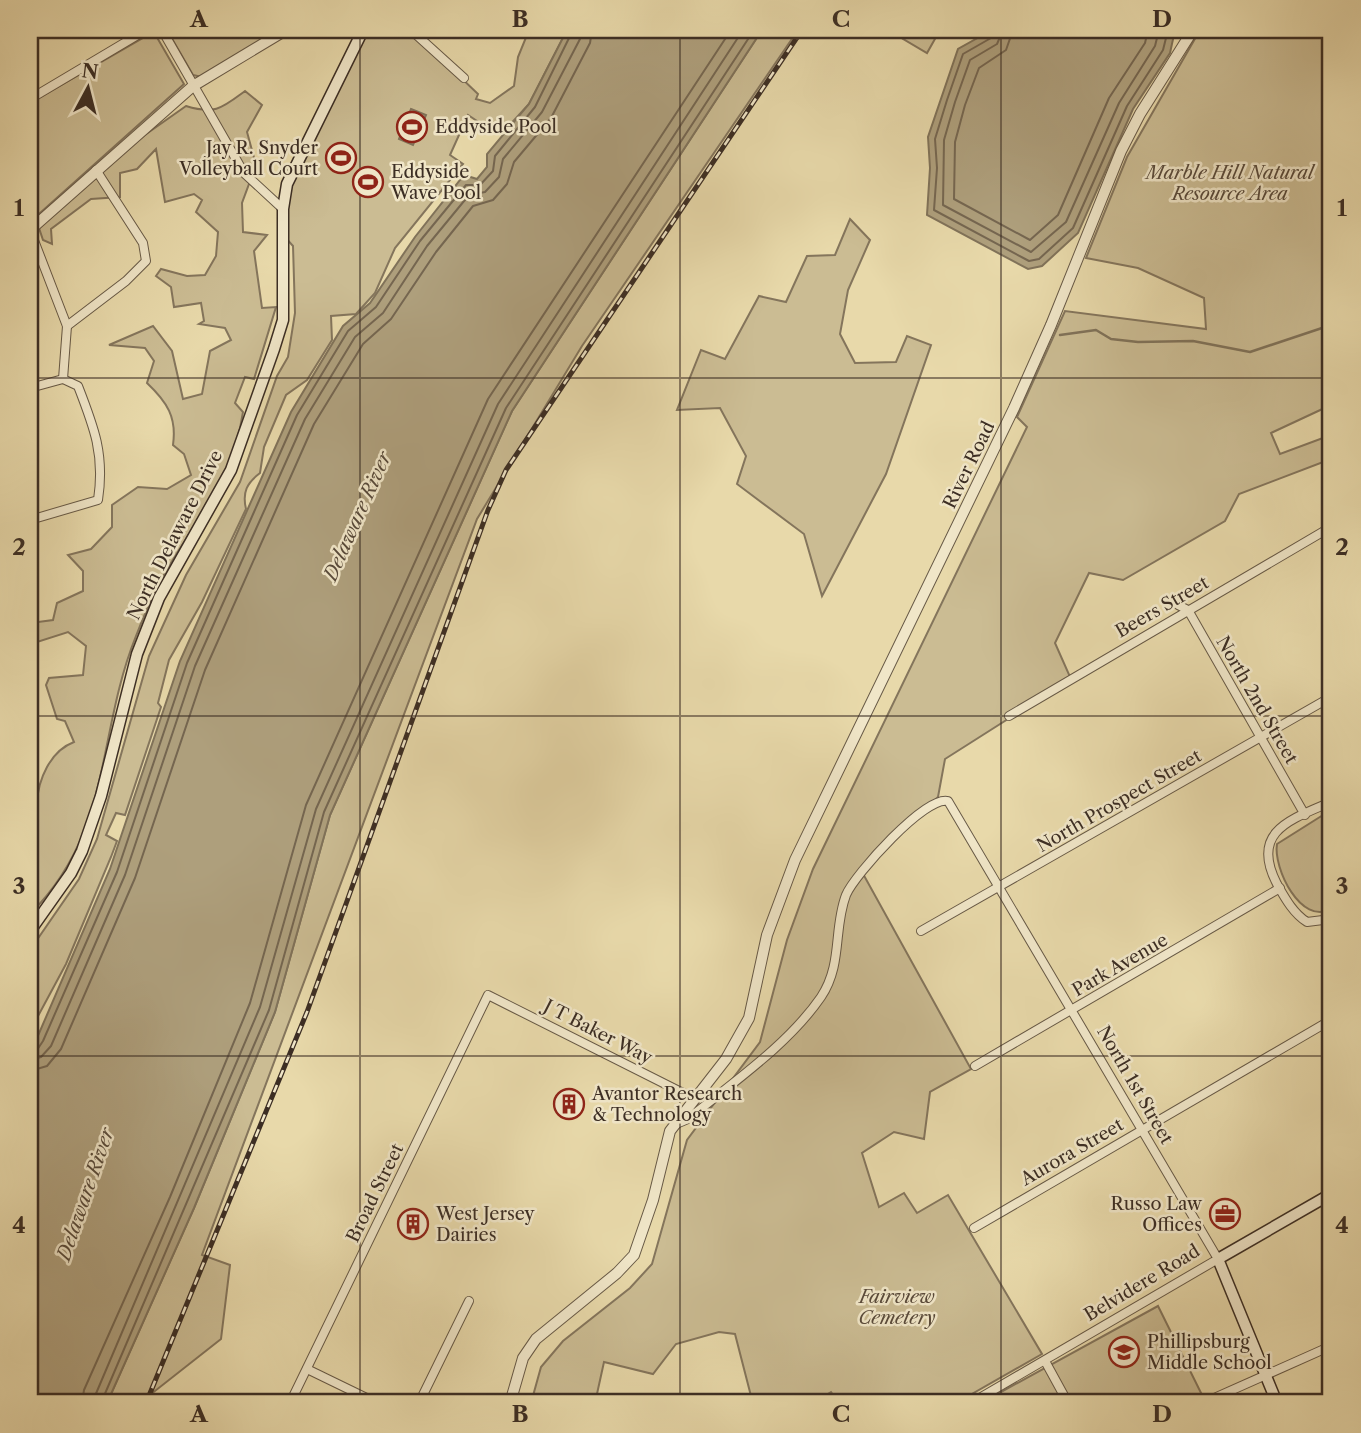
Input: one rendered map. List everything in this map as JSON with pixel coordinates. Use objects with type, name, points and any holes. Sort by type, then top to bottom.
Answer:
[{"type":"main road","name":"North Delaware Drive","points":[[30,931],[71,873],[82,851],[101,796],[137,654],[159,598],[231,470],[274,349],[284,304],[283,209],[287,184],[300,152],[363,30]]},
{"type":"main road","name":"Belvidere Road","points":[[1218,1259],[1331,1194]]},
{"type":"main road","name":"North 1st Street","points":[[1218,1259],[1277,1403]]},
{"type":"street","points":[[30,99],[146,30]]},
{"type":"street","points":[[162,30],[244,173],[283,209]]},
{"type":"street","points":[[63,379],[67,326],[30,230],[193,86],[286,30]]},
{"type":"street","points":[[411,30],[464,78]]},
{"type":"street","name":"River Road","points":[[510,1403],[523,1358],[536,1339],[617,1273],[634,1255],[673,1125],[726,1059],[742,1033],[754,1001],[774,916],[795,860],[1014,408],[1051,325],[1121,151],[1140,114],[1193,30]]},
{"type":"street","points":[[67,326],[134,275],[146,261],[143,243],[96,170]]},
{"type":"street","points":[[30,388],[63,379],[78,386],[98,441],[101,460],[98,500],[30,520]]},
{"type":"street","name":"Beers Street","points":[[1009,716],[1331,527]]},
{"type":"street","points":[[1178,605],[1188,610]]},
{"type":"street","name":"North 2nd Street","points":[[1188,610],[1305,815]]},
{"type":"street","name":"North Prospect Street","points":[[921,931],[1331,697]]},
{"type":"street","name":"North 1st Street","points":[[673,1125],[688,1119],[767,1055],[819,1000],[835,966],[843,907],[850,887],[914,817],[941,800],[952,805],[1218,1259]]},
{"type":"street","points":[[1331,802],[1276,832],[1268,844],[1266,861],[1294,912],[1307,922],[1331,919]]},
{"type":"street","name":"Park Avenue","points":[[975,1066],[1280,888]]},
{"type":"street","name":"J T Baker Way","points":[[488,995],[693,1098]]},
{"type":"street","name":"Broad Street","points":[[290,1403],[488,995]]},
{"type":"street","name":"Aurora Street","points":[[974,1228],[1331,1020]]},
{"type":"street","name":"Belvidere Road","points":[[971,1403],[1218,1259]]},
{"type":"street","points":[[419,1403],[469,1301]]},
{"type":"street","points":[[1203,1403],[1331,1346]]},
{"type":"street","points":[[1045,1362],[1068,1403]]},
{"type":"street","points":[[307,1369],[377,1403]]},
{"type":"green space","points":[[167,30],[279,30],[202,77],[193,75]]},
{"type":"green space","points":[[363,30],[411,30],[478,94],[476,99],[490,103],[514,86],[518,57],[529,30],[567,30],[529,104],[503,132],[486,127],[468,115],[450,155],[463,164],[395,248],[375,293],[356,314],[331,316],[332,340],[307,380],[286,395],[264,447],[260,473],[247,488],[246,509],[202,602],[169,660],[158,703],[161,707],[125,815],[116,813],[106,835],[117,841],[111,857],[66,964],[30,1031],[30,983],[36,970],[30,964],[30,950],[79,879],[97,839],[149,656],[186,575],[240,482],[277,376],[288,357],[295,313],[293,246],[283,235],[287,184]]},
{"type":"green space","points":[[762,30],[798,30],[582,346],[477,519],[202,1255],[230,1265],[221,1339],[146,1398],[144,1403],[107,1403],[194,1208],[275,1012],[330,815],[512,411]]},
{"type":"green space","points":[[888,30],[940,30],[927,53]]},
{"type":"green space","points":[[1200,30],[1331,30],[1331,405],[1271,433],[1280,454],[1331,435],[1331,459],[1239,494],[1225,521],[1123,580],[1089,573],[1055,643],[1071,679],[945,759],[938,797],[862,872],[971,1069],[930,1092],[924,1139],[894,1132],[862,1153],[879,1207],[904,1193],[917,1213],[948,1195],[1042,1354],[956,1403],[839,1403],[831,1392],[813,1403],[739,1403],[751,1396],[735,1334],[719,1332],[676,1344],[653,1374],[604,1362],[595,1403],[531,1403],[541,1367],[563,1341],[630,1288],[652,1264],[687,1140],[760,1042],[787,940],[813,869],[1027,427],[1017,417],[1065,311],[1206,329],[1204,298],[1138,268],[1086,258],[1127,157]]},
{"type":"green space","points":[[150,34],[155,34],[184,84],[30,222],[30,103]]},
{"type":"green space","points":[[245,91],[262,105],[247,132],[256,165],[242,203],[243,232],[267,235],[254,251],[262,308],[276,307],[254,379],[245,377],[235,403],[243,412],[239,434],[224,474],[159,584],[136,636],[123,673],[99,781],[76,850],[57,883],[30,914],[30,841],[36,834],[30,829],[30,807],[37,803],[43,776],[52,759],[74,742],[65,721],[57,719],[46,685],[49,678],[83,675],[86,646],[68,632],[34,643],[30,623],[53,620],[57,603],[83,591],[83,571],[68,555],[91,549],[112,527],[112,505],[138,487],[167,489],[191,475],[184,454],[173,445],[173,426],[169,411],[147,383],[154,361],[145,348],[109,345],[153,326],[172,351],[183,399],[202,394],[210,351],[231,340],[225,328],[199,324],[204,321],[201,303],[174,307],[171,287],[156,276],[161,269],[187,276],[205,275],[216,256],[218,232],[196,212],[202,200],[194,194],[165,202],[156,149],[137,169],[120,173],[120,197],[91,199],[51,229],[52,244],[43,240],[39,228],[142,137],[186,106],[211,110],[230,102]]},
{"type":"green space","points":[[850,219],[870,240],[848,290],[840,334],[855,363],[896,362],[907,336],[931,345],[886,474],[822,596],[804,534],[737,484],[746,456],[720,408],[677,410],[701,350],[725,359],[759,296],[786,302],[807,256],[835,255]]},
{"type":"green space","points":[[1331,810],[1331,909],[1320,912],[1309,909],[1291,892],[1280,867],[1277,844]]},
{"type":"green space","name":"Phillipsburg Middle School","points":[[1158,1306],[1206,1403],[981,1403]]},
{"type":"water","name":"Delaware River","points":[[567,30],[762,30],[512,411],[330,815],[275,1012],[194,1208],[107,1403],[30,1403],[30,1048],[37,1038],[110,869],[180,661],[291,412],[343,326],[370,303],[415,237],[464,175],[477,179],[487,167],[487,154],[529,104]]},
{"type":"water","points":[[992,30],[1175,30],[1170,53],[1133,109],[1078,233],[1042,266],[1028,269],[927,215],[930,168],[928,137],[958,49]]},
{"type":"water","name":"Eddyside Pool","points":[[411,109],[426,115],[413,145],[399,139]]},
{"type":"waterway","points":[[1060,335],[1096,330],[1111,339],[1138,342],[1193,341],[1250,352],[1331,325]]},
{"type":"railway","points":[[146,1403],[307,1012],[488,510],[506,470],[802,30]]},
{"type":"place","name":"Eddyside Pool","points":[[412,127]]},
{"type":"place","name":"Jay R. Snyder Volleyball Court","points":[[341,158]]},
{"type":"place","name":"Eddyside Wave Pool","points":[[368,182]]},
{"type":"place","name":"Avantor Research & Technology","points":[[569,1104]]},
{"type":"place","name":"Russo Law Offices","points":[[1225,1214]]},
{"type":"place","name":"West Jersey Dairies","points":[[413,1224]]},
{"type":"place","name":"Phillipsburg Middle School","points":[[1124,1352]]},
{"type":"park label","name":"Marble Hill Natural Resource Area","points":[[1230,183]]},
{"type":"park label","name":"Fairview Cemetery","points":[[897,1307]]}]
